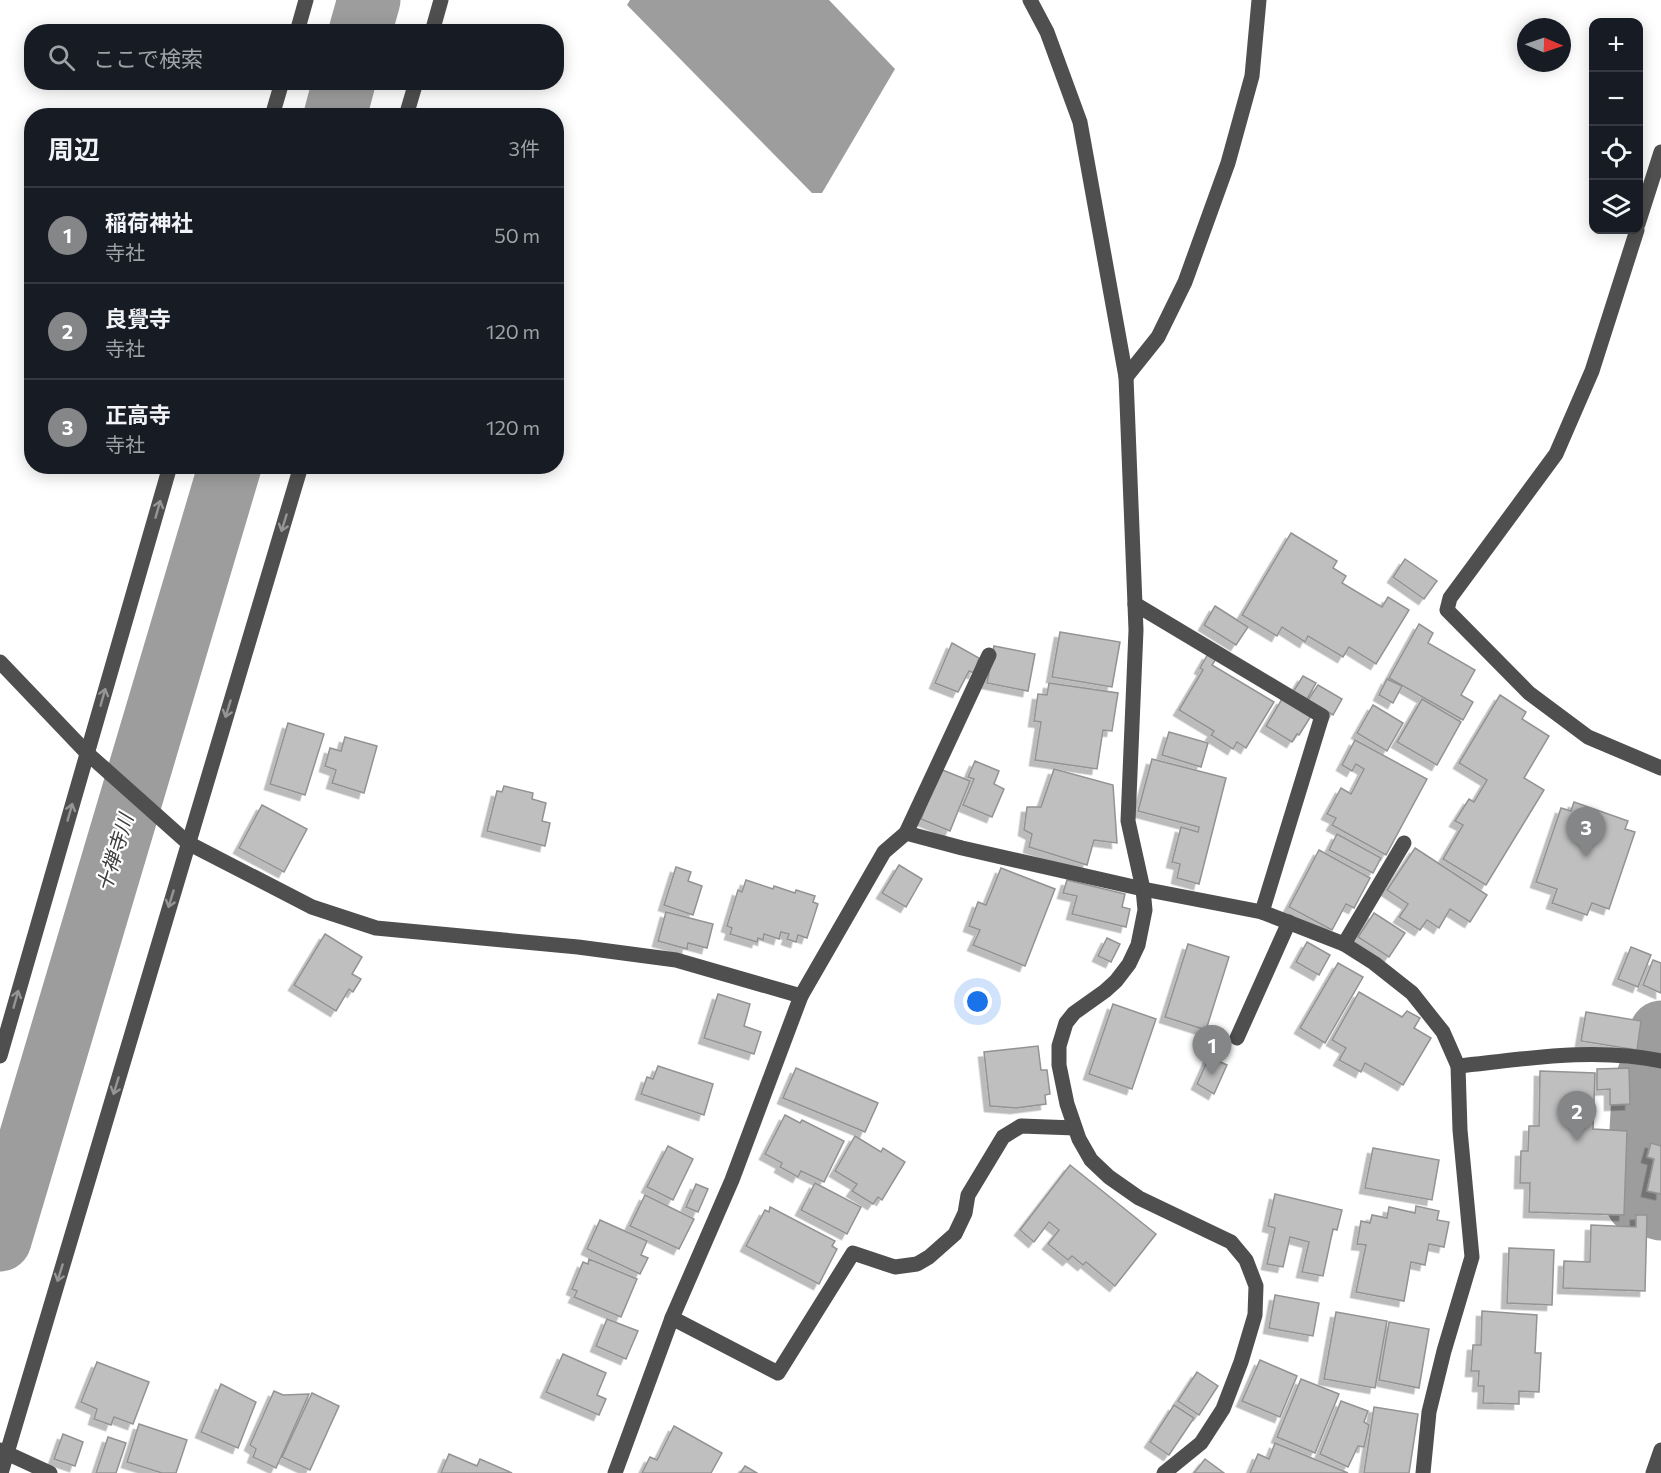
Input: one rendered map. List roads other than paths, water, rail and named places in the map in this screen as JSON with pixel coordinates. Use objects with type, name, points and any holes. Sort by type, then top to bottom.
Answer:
[{"type":"street","points":[[299,24],[306,0]]},
{"type":"street","points":[[434,24],[441,0]]},
{"type":"street","points":[[1030,0],[1047,32],[1080,122],[1126,377],[1136,630],[1128,821],[1143,889],[1145,910],[1138,945],[1129,964],[1106,991],[1074,1013],[1066,1023],[1059,1046],[1059,1065],[1066,1104],[1091,1160],[1109,1177],[1139,1198],[1231,1242],[1246,1260],[1256,1286],[1255,1315],[1241,1362],[1223,1408],[1201,1443],[1164,1473]]},
{"type":"street","points":[[1126,377],[1158,337],[1185,282],[1228,163],[1252,76],[1259,0]]},
{"type":"street","points":[[274,108],[280,90]]},
{"type":"street","points":[[408,108],[414,90]]},
{"type":"street","points":[[1643,208],[1661,152]]},
{"type":"street","points":[[1636,234],[1592,371],[1556,454],[1450,598],[1447,610],[1528,693],[1588,737],[1661,768]]},
{"type":"street","points":[[0,1056],[168,474]]},
{"type":"street","points":[[0,1473],[3,1451],[299,474]]},
{"type":"street","points":[[1135,604],[1322,716],[1262,912]]},
{"type":"street","points":[[615,1473],[672,1318],[732,1180],[801,996],[884,852],[906,833],[989,656]]},
{"type":"street","points":[[0,662],[87,753],[188,843],[312,907],[376,928],[578,946],[676,960],[801,996]]},
{"type":"street","points":[[906,833],[1143,889],[1262,912],[1344,944],[1374,963],[1412,993],[1443,1032],[1458,1066],[1460,1130],[1472,1257],[1444,1351],[1429,1412],[1423,1473]]},
{"type":"street","points":[[1344,944],[1404,843]]},
{"type":"street","points":[[1237,1038],[1289,922]]},
{"type":"street","points":[[1458,1066],[1573,1054],[1660,1061]]},
{"type":"street","points":[[672,1318],[778,1373],[853,1253],[895,1267],[917,1264],[929,1257],[955,1234],[965,1213],[968,1195],[1003,1137],[1021,1126],[1075,1128]]},
{"type":"street","points":[[1653,1473],[1661,1450]]},
{"type":"street","points":[[3,1451],[50,1473]]},
{"type":"waterway","name":"十禅寺川","points":[[362,24],[369,0]]},
{"type":"waterway","name":"十禅寺川","points":[[337,108],[342,90]]},
{"type":"waterway","name":"十禅寺川","points":[[0,1240],[228,474]]},
{"type":"waterway","points":[[1661,1032],[1643,1095],[1637,1202],[1661,1209]]},
{"type":"place","name":"正高寺","points":[[1586,857]]},
{"type":"place","name":"稲荷神社","points":[[1212,1075]]},
{"type":"place","name":"良覺寺","points":[[1577,1141]]}]
